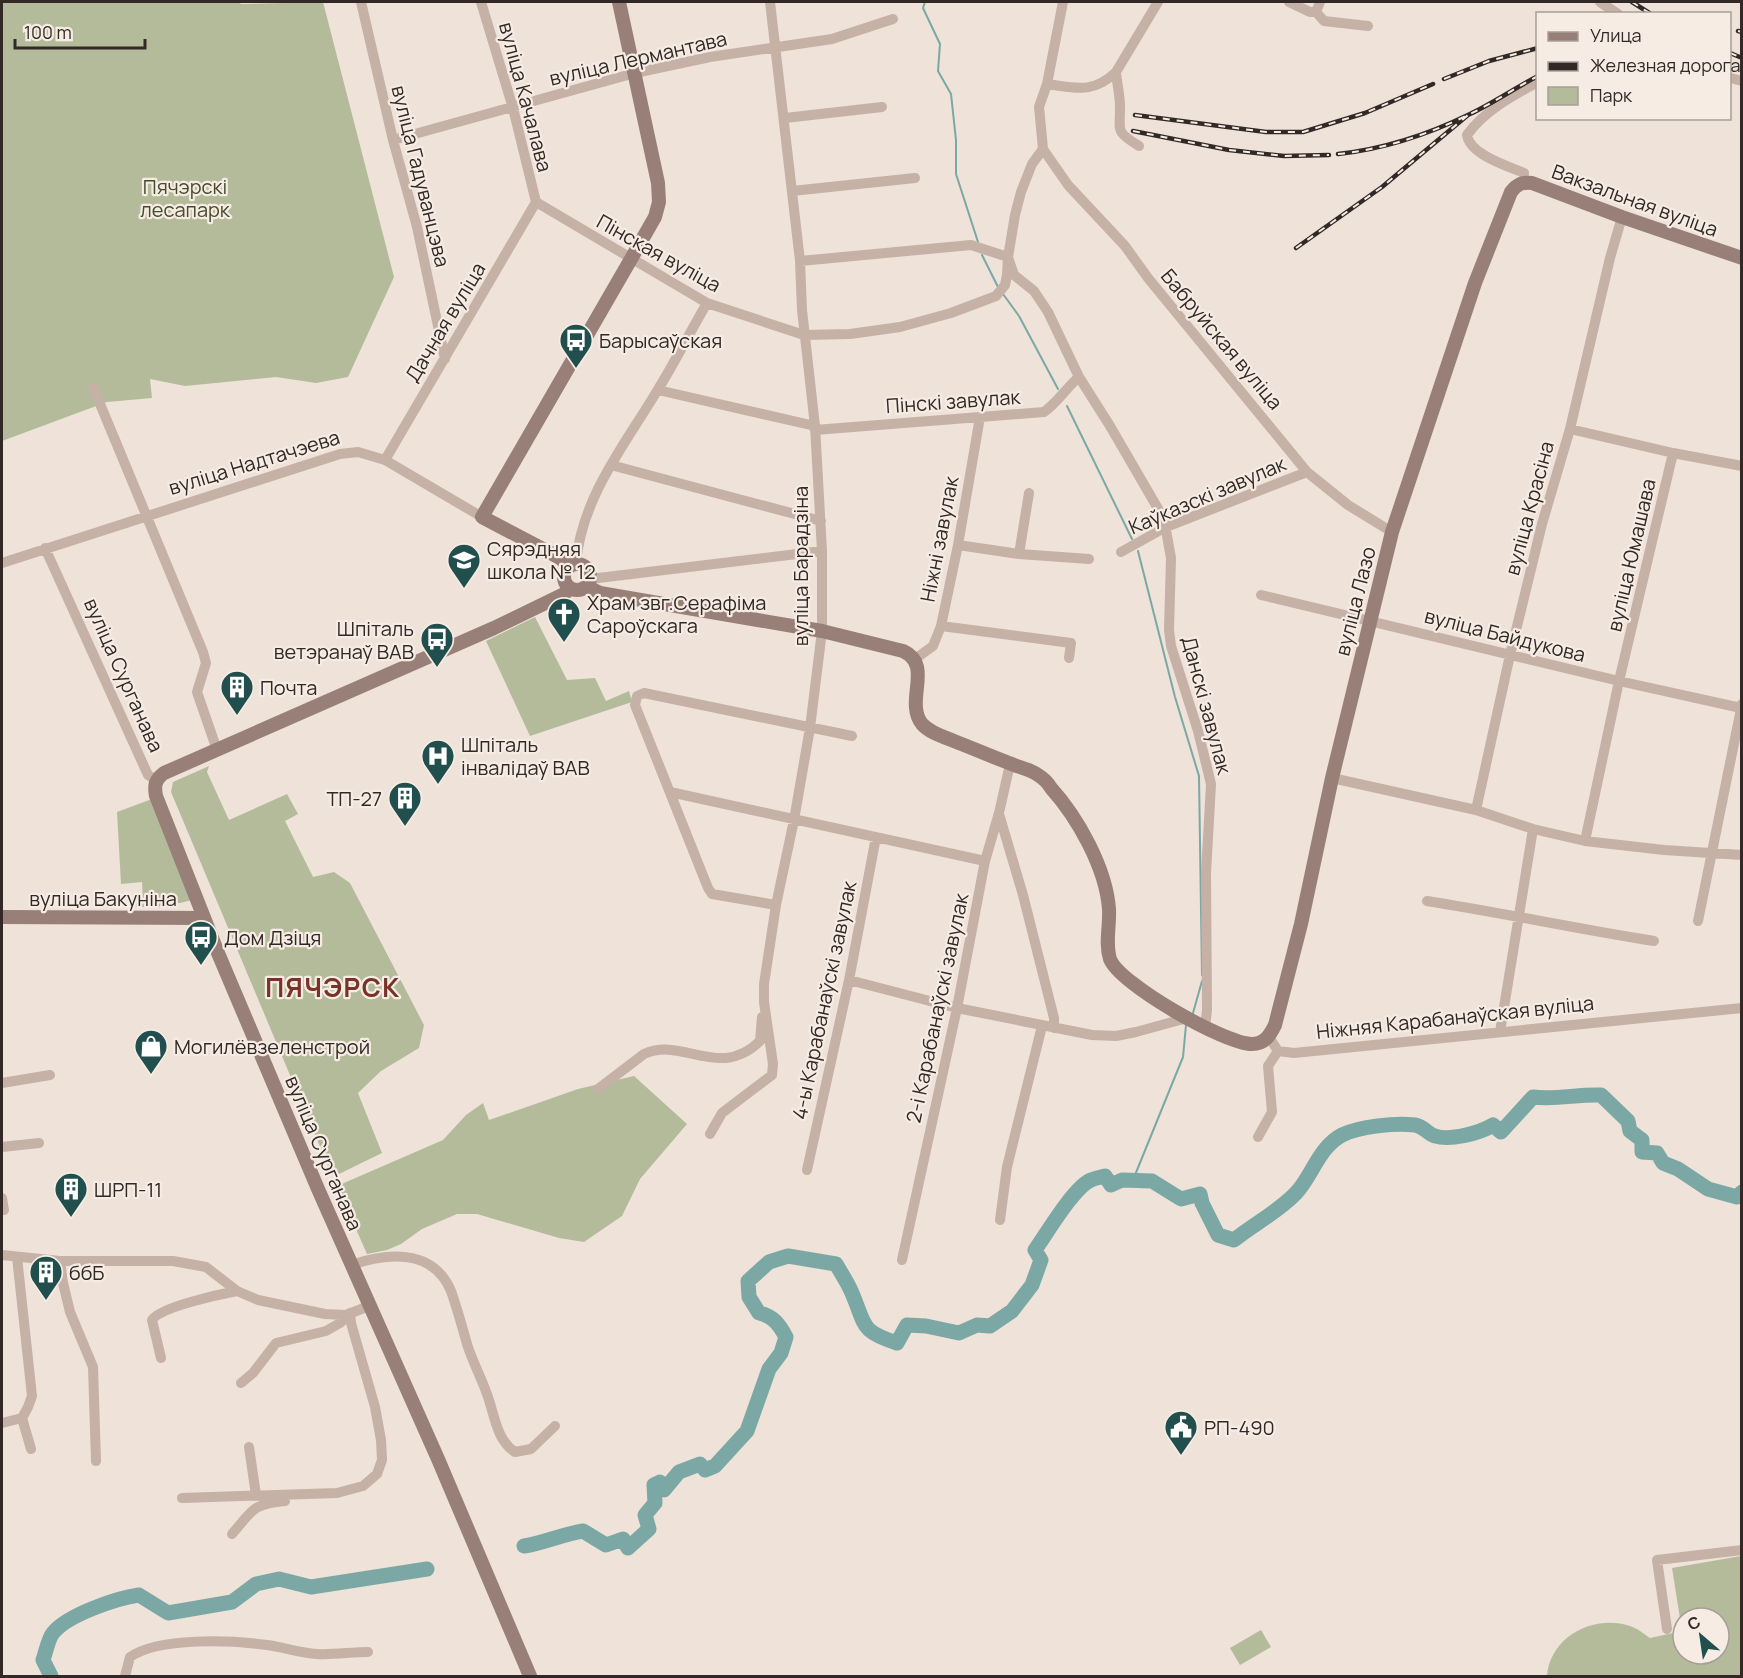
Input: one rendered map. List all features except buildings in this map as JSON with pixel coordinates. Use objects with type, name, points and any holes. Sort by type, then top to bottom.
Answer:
[{"type":"main road","points":[[482,517],[655,217],[659,202],[658,183],[619,2]]},
{"type":"main road","name":"Вакзальная вуліца","points":[[1520,184],[1532,183],[1742,258]]},
{"type":"main road","name":"вуліца Лазо","points":[[1269,1037],[1275,1025],[1301,924],[1332,778],[1392,532],[1475,284],[1511,192],[1520,184]]},
{"type":"main road","name":"вуліца Надтачэева","points":[[482,517],[572,565]]},
{"type":"main road","points":[[570,588],[563,577],[565,571],[572,565],[587,568],[588,582],[600,593],[822,631],[903,651],[915,659],[918,667],[916,707],[922,724],[940,735],[1038,774],[1052,788],[1083,832],[1104,883],[1109,909],[1110,959],[1118,972],[1187,1018],[1233,1041],[1252,1044],[1269,1037]]},
{"type":"main road","points":[[570,588],[581,589],[588,582]]},
{"type":"main road","points":[[156,780],[164,773],[494,628],[564,594],[570,588]]},
{"type":"main road","name":"вуліца Сурганава","points":[[156,780],[154,787],[156,796],[204,918],[351,1265],[438,1459],[530,1677]]},
{"type":"main road","name":"вуліца Бакуніна","points":[[2,917],[204,918]]},
{"type":"street","name":"вуліца Гадуванцэва","points":[[361,2],[393,140],[417,227],[445,359]]},
{"type":"street","name":"вуліца Качалава","points":[[481,2],[513,108],[536,202]]},
{"type":"street","name":"вуліца Барадзіна","points":[[710,1134],[722,1113],[772,1075],[773,1064],[764,1002],[764,984],[776,905],[810,728],[822,631],[822,551],[815,428],[804,335],[800,261],[785,118],[770,2]]},
{"type":"street","points":[[800,261],[971,245],[1008,257],[1021,192],[1027,174],[1043,149],[1039,107],[1047,84],[1063,2]]},
{"type":"street","points":[[1047,84],[1084,89],[1107,81],[1116,72],[1158,2]]},
{"type":"street","points":[[1289,2],[1310,12],[1318,7],[1324,21],[1368,26]]},
{"type":"street","points":[[1600,2],[1615,12]]},
{"type":"street","name":"вуліца Лермантава","points":[[393,140],[635,73],[710,57],[832,39],[893,19]]},
{"type":"street","points":[[1116,72],[1120,129],[1126,137],[1140,146]]},
{"type":"street","points":[[1520,184],[1524,173],[1476,151],[1468,142],[1467,135],[1492,110],[1536,83]]},
{"type":"street","points":[[785,118],[882,107]]},
{"type":"street","name":"Бабруйская вуліца","points":[[1043,149],[1068,184],[1125,246],[1148,278],[1307,472],[1348,505],[1392,532]]},
{"type":"street","points":[[792,191],[915,178]]},
{"type":"street","name":"Пінская вуліца","points":[[536,202],[707,303],[804,335],[850,334],[900,327],[976,305],[996,296],[1005,285],[1008,257]]},
{"type":"street","name":"Дачная вуліца","points":[[385,460],[536,202]]},
{"type":"street","name":"вуліца Красіна","points":[[1476,810],[1542,524],[1570,429],[1610,258],[1622,217]]},
{"type":"street","name":"Данскі завулак","points":[[1008,257],[1014,275],[1034,291],[1048,312],[1079,377],[1164,519],[1171,558],[1169,630],[1171,646],[1198,731],[1210,784],[1206,873],[1207,1010],[1204,1028]]},
{"type":"street","points":[[572,565],[594,495],[658,390],[707,303]]},
{"type":"street","name":"Пінскі завулак","points":[[658,390],[815,428],[1044,412],[1056,404],[1067,387],[1079,377]]},
{"type":"street","points":[[93,387],[203,652],[206,663],[197,692],[217,750]]},
{"type":"street","name":"Ніжні завулак","points":[[915,659],[933,646],[941,626],[958,545],[980,417]]},
{"type":"street","points":[[1570,429],[1673,453],[1742,466]]},
{"type":"street","name":"вуліца Надтачэева","points":[[2,563],[340,454],[358,452],[385,460],[482,517]]},
{"type":"street","name":"вуліца Юмашава","points":[[1585,841],[1619,681],[1673,453]]},
{"type":"street","points":[[611,465],[820,521]]},
{"type":"street","name":"Каўказскі завулак","points":[[1121,552],[1166,527],[1307,472]]},
{"type":"street","points":[[1019,554],[1029,493]]},
{"type":"street","points":[[958,545],[1019,554],[1089,559]]},
{"type":"street","name":"вуліца Сурганава","points":[[45,548],[148,775],[156,780]]},
{"type":"street","points":[[588,582],[822,551]]},
{"type":"street","name":"вуліца Байдукова","points":[[1262,596],[1619,681],[1741,706]]},
{"type":"street","points":[[941,626],[1071,642],[1069,658]]},
{"type":"street","points":[[776,905],[712,894],[708,888],[635,705],[637,696],[644,693],[852,736]]},
{"type":"street","points":[[1698,921],[1741,706]]},
{"type":"street","name":"2-і Карабанаўскі завулак","points":[[902,1260],[957,1008],[985,861],[1010,764]]},
{"type":"street","points":[[1332,778],[1476,810],[1533,829],[1585,841],[1664,850],[1742,855]]},
{"type":"street","points":[[670,792],[985,861]]},
{"type":"street","points":[[999,813],[1029,917],[1054,1018],[1048,1027],[1006,1167],[1000,1220]]},
{"type":"street","points":[[1500,1032],[1533,829]]},
{"type":"street","name":"4-ы Карабанаўскі завулак","points":[[807,1170],[849,980],[876,837]]},
{"type":"street","points":[[1427,901],[1654,941]]},
{"type":"street","points":[[849,980],[957,1008],[1092,1035],[1116,1036],[1165,1026],[1187,1018]]},
{"type":"street","points":[[598,1089],[644,1054],[653,1050],[678,1051],[705,1058],[743,1055],[760,1041],[764,1002]]},
{"type":"street","name":"Ніжняя Карабанаўская вуліца","points":[[1278,1051],[1294,1053],[1431,1041],[1742,1008]]},
{"type":"street","points":[[1258,1137],[1272,1112],[1268,1065],[1278,1051],[1269,1037]]},
{"type":"street","points":[[2,1083],[50,1075]]},
{"type":"street","points":[[2,1147],[39,1143]]},
{"type":"street","points":[[2,1198],[4,1209]]},
{"type":"street","points":[[2,1255],[60,1261],[173,1261],[206,1267],[237,1291],[258,1300],[324,1314],[350,1313],[369,1306]]},
{"type":"street","points":[[17,1257],[32,1385],[32,1396],[22,1418],[31,1449]]},
{"type":"street","points":[[351,1265],[364,1261],[406,1257],[423,1260],[436,1268],[450,1289],[501,1437],[509,1448],[515,1452],[531,1449],[555,1426]]},
{"type":"street","points":[[60,1261],[70,1312],[93,1367],[96,1461]]},
{"type":"street","points":[[161,1358],[152,1320],[155,1316],[183,1305],[237,1291]]},
{"type":"street","points":[[241,1383],[276,1343],[326,1331],[340,1323],[350,1313]]},
{"type":"street","points":[[182,1498],[344,1492],[363,1486],[377,1474],[382,1460],[381,1440],[375,1407],[350,1313]]},
{"type":"street","points":[[2,1424],[22,1418]]},
{"type":"street","points":[[249,1447],[256,1495]]},
{"type":"street","points":[[232,1534],[256,1507],[264,1503],[299,1500],[308,1494]]},
{"type":"street","points":[[1667,1629],[1657,1560],[1742,1550]]},
{"type":"street","points":[[125,1677],[130,1657],[138,1651],[156,1645],[224,1642],[264,1644],[316,1654],[368,1652]]},
{"type":"green space","name":"Пячэрскі лесапарк","points":[[2,2],[239,2],[241,4],[323,2],[394,277],[348,377],[316,383],[276,377],[185,386],[150,379],[152,398],[107,402],[2,441]]},
{"type":"green space","points":[[535,617],[567,680],[595,678],[606,701],[629,691],[632,702],[530,736],[486,641]]},
{"type":"green space","points":[[209,766],[207,772],[229,820],[287,794],[298,814],[285,821],[313,877],[334,872],[350,883],[424,1025],[419,1048],[381,1071],[358,1093],[382,1153],[337,1175],[332,1175],[171,792],[173,782]]},
{"type":"green space","points":[[152,799],[196,899],[180,903],[163,903],[159,907],[136,907],[134,901],[143,900],[142,882],[121,884],[117,812]]},
{"type":"green space","points":[[634,1076],[687,1124],[640,1179],[622,1216],[584,1242],[559,1238],[477,1214],[457,1214],[422,1229],[401,1244],[387,1250],[367,1254],[337,1186],[443,1140],[466,1115],[483,1103],[489,1120],[578,1089]]},
{"type":"green space","points":[[1741,1556],[1741,1676],[1547,1676],[1556,1650],[1565,1640],[1588,1626],[1602,1623],[1633,1627],[1650,1638],[1671,1633],[1671,1666],[1731,1666],[1731,1606],[1678,1606],[1672,1568]]},
{"type":"green space","points":[[1261,1630],[1271,1647],[1240,1665],[1230,1648]]},
{"type":"waterway","points":[[925,2],[923,8],[940,44],[938,71],[951,94],[956,140],[956,174],[978,242]]},
{"type":"waterway","points":[[982,255],[998,287]]},
{"type":"waterway","points":[[1003,294],[1019,316],[1058,389]]},
{"type":"waterway","points":[[1067,406],[1132,539]]},
{"type":"waterway","points":[[1138,551],[1175,697],[1199,776],[1202,975]]},
{"type":"waterway","points":[[1193,1013],[1202,981]]},
{"type":"waterway","points":[[1133,1180],[1183,1057],[1186,1025]]},
{"type":"waterway","points":[[524,1546],[583,1531],[606,1545],[623,1539],[628,1548],[649,1529],[645,1515],[655,1503],[654,1485],[660,1482],[664,1490],[679,1472],[700,1464],[705,1470],[715,1466],[747,1431],[769,1369],[781,1353],[786,1337],[775,1321],[759,1313],[749,1297],[748,1281],[769,1262],[788,1256],[836,1264],[866,1326],[876,1335],[897,1343],[907,1325],[926,1326],[959,1333],[977,1325],[990,1326],[1012,1311],[1032,1285],[1041,1260],[1035,1250],[1069,1201],[1084,1184],[1093,1179],[1105,1176],[1111,1185],[1122,1180],[1152,1181],[1181,1199],[1200,1194],[1218,1235],[1234,1240],[1289,1200],[1302,1186],[1327,1147],[1342,1135],[1368,1127],[1398,1124],[1418,1126],[1432,1135],[1449,1138],[1481,1131],[1493,1125],[1501,1132],[1533,1097],[1601,1095],[1628,1121],[1630,1131],[1642,1140],[1642,1152],[1657,1153],[1663,1163],[1678,1169],[1708,1189],[1737,1197],[1742,1192]]},
{"type":"waterway","points":[[51,1676],[43,1660],[53,1633],[69,1620],[93,1608],[118,1600],[139,1595],[168,1613],[232,1602],[256,1584],[279,1579],[311,1587],[427,1569]]},
{"type":"railway","points":[[1632,2],[1648,12]]},
{"type":"railway","points":[[1738,31],[1742,32]]},
{"type":"railway","points":[[1444,79],[1489,61],[1536,49]]},
{"type":"railway","points":[[1731,53],[1742,58]]},
{"type":"railway","points":[[1338,154],[1389,145],[1454,122],[1536,77]]},
{"type":"railway","points":[[1135,115],[1266,132],[1303,132],[1365,113],[1433,84]]},
{"type":"railway","points":[[1296,248],[1382,187],[1468,115]]},
{"type":"railway","points":[[1133,131],[1229,150],[1284,156],[1329,155]]},
{"type":"place","name":"Барысаўская","points":[[576,369]]},
{"type":"place","name":"Сярэдняя школа № 12","points":[[464,589]]},
{"type":"place","name":"Храм звг.Серафіма Сароўскага","points":[[564,643]]},
{"type":"place","name":"Шпіталь ветэранаў ВАВ","points":[[437,668]]},
{"type":"place","name":"Почта","points":[[237,716]]},
{"type":"place","name":"Шпіталь інвалідаў ВАВ","points":[[438,785]]},
{"type":"place","name":"ТП-27","points":[[405,827]]},
{"type":"place","name":"Дом Дзіця","points":[[201,966]]},
{"type":"place","name":"Могилёвзеленстрой","points":[[151,1075]]},
{"type":"place","name":"ШРП-11","points":[[71,1218]]},
{"type":"place","name":"ббБ","points":[[46,1301]]},
{"type":"place","name":"РП-490","points":[[1181,1456]]},
{"type":"district","name":"ПЯЧЭРСК","points":[[333,987]]}]
